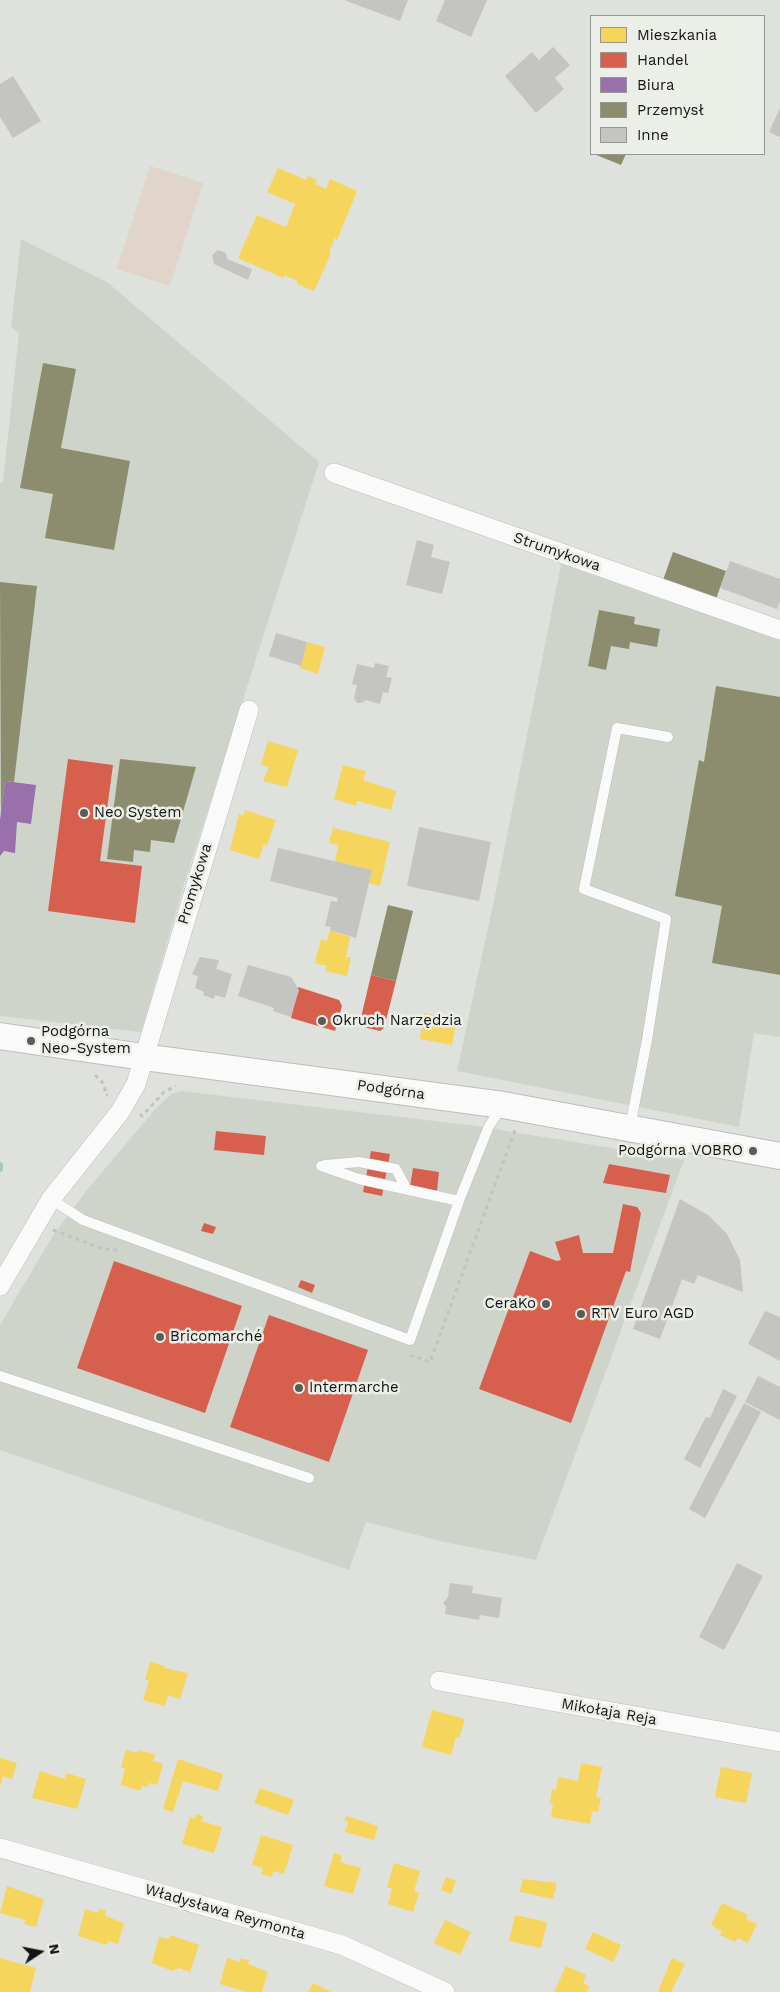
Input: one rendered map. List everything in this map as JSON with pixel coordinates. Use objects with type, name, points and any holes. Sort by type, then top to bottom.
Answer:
[{"type":"main road","name":"Podgórna","points":[[0,1036],[510,1116],[629,1128],[780,1156]]},
{"type":"street","name":"Strumykowa","points":[[334,473],[780,630]]},
{"type":"street","name":"Promykowa","points":[[143,1057],[249,710]]},
{"type":"street","points":[[0,1286],[51,1199],[120,1112],[136,1084],[143,1057]]},
{"type":"street","name":"Mikołaja Reja","points":[[439,1681],[780,1742]]},
{"type":"street","name":"Władysława Reymonta","points":[[0,1848],[342,1945],[445,1992]]},
{"type":"lane","points":[[629,1128],[648,1040],[666,919],[584,889],[617,728],[668,737]]},
{"type":"lane","points":[[51,1199],[83,1220],[410,1340],[446,1234],[489,1126],[510,1116]]},
{"type":"lane","points":[[407,1190],[396,1169],[359,1162],[321,1166],[359,1179],[407,1190],[459,1201]]},
{"type":"lane","points":[[0,1376],[309,1478]]},
{"type":"path","points":[[402,1352],[430,1362],[510,1116]]},
{"type":"path","points":[[52,1230],[104,1250],[123,1250]]},
{"type":"shaded area","points":[[150,166],[203,183],[170,286],[117,269]]},
{"type":"shaded area","points":[[21,239],[107,282],[319,462],[185,881],[141,1032],[0,1016],[0,483],[3,482],[19,333],[11,327]]},
{"type":"shaded area","points":[[561,564],[780,640],[780,1037],[754,1033],[739,1127],[457,1071],[497,886]]},
{"type":"shaded area","points":[[181,1091],[477,1126],[684,1160],[536,1560],[444,1542],[366,1522],[349,1570],[0,1450],[0,1325],[52,1237],[87,1190],[156,1108],[170,1095]]},
{"type":"building: Mieszkania","points":[[278,168],[306,180],[308,176],[317,180],[315,184],[326,189],[330,179],[357,191],[337,240],[335,238],[329,252],[331,253],[314,291],[297,284],[298,281],[284,275],[283,278],[238,258],[257,215],[286,227],[295,204],[267,192]]},
{"type":"building: Mieszkania","points":[[307,642],[325,647],[318,674],[300,668]]},
{"type":"building: Mieszkania","points":[[268,741],[298,750],[287,787],[263,781],[269,767],[261,765]]},
{"type":"building: Mieszkania","points":[[343,765],[366,771],[363,780],[396,791],[391,810],[357,801],[356,806],[334,799]]},
{"type":"building: Mieszkania","points":[[245,810],[276,820],[267,845],[264,844],[259,859],[230,850],[239,814],[243,816]]},
{"type":"building: Mieszkania","points":[[333,828],[390,842],[380,886],[369,883],[372,870],[335,862],[338,845],[329,843]]},
{"type":"building: Mieszkania","points":[[330,930],[350,937],[346,957],[351,957],[347,976],[325,971],[327,966],[315,963],[321,939],[327,941]]},
{"type":"building: Mieszkania","points":[[424,1013],[457,1019],[452,1045],[420,1039]]},
{"type":"building: Mieszkania","points":[[150,1662],[165,1666],[164,1668],[188,1673],[180,1699],[168,1695],[165,1706],[143,1700],[149,1681],[145,1680]]},
{"type":"building: Mieszkania","points":[[432,1710],[465,1719],[459,1738],[456,1737],[451,1755],[422,1747]]},
{"type":"building: Mieszkania","points":[[126,1750],[137,1753],[138,1750],[155,1754],[153,1761],[163,1764],[157,1785],[149,1783],[148,1787],[142,1786],[140,1791],[121,1785],[125,1769],[121,1767]]},
{"type":"building: Mieszkania","points":[[0,1758],[17,1763],[12,1779],[3,1776],[0,1786]]},
{"type":"building: Mieszkania","points":[[178,1759],[223,1774],[218,1791],[183,1781],[173,1812],[163,1809]]},
{"type":"building: Mieszkania","points":[[581,1763],[602,1767],[596,1797],[601,1798],[598,1812],[592,1811],[590,1824],[551,1817],[553,1804],[550,1803],[552,1789],[556,1790],[558,1777],[578,1781]]},
{"type":"building: Mieszkania","points":[[721,1767],[752,1773],[746,1803],[715,1797]]},
{"type":"building: Mieszkania","points":[[40,1771],[65,1779],[66,1773],[86,1779],[77,1809],[32,1798]]},
{"type":"building: Mieszkania","points":[[260,1788],[294,1800],[288,1815],[254,1803]]},
{"type":"building: Mieszkania","points":[[196,1814],[203,1816],[201,1821],[222,1827],[214,1853],[182,1844],[190,1817],[195,1819]]},
{"type":"building: Mieszkania","points":[[346,1816],[378,1826],[374,1840],[345,1832],[348,1822],[345,1821]]},
{"type":"building: Mieszkania","points":[[261,1835],[293,1845],[284,1874],[273,1871],[272,1877],[261,1874],[263,1868],[252,1865]]},
{"type":"building: Mieszkania","points":[[334,1853],[342,1855],[340,1862],[361,1868],[353,1894],[324,1886]]},
{"type":"building: Mieszkania","points":[[394,1863],[420,1871],[414,1891],[419,1893],[413,1912],[388,1904],[392,1889],[387,1887]]},
{"type":"building: Mieszkania","points":[[446,1877],[456,1881],[451,1894],[441,1890]]},
{"type":"building: Mieszkania","points":[[523,1879],[557,1883],[553,1899],[520,1892]]},
{"type":"building: Mieszkania","points":[[7,1886],[44,1899],[36,1927],[24,1924],[25,1920],[0,1913]]},
{"type":"building: Mieszkania","points":[[722,1903],[748,1915],[746,1919],[757,1924],[748,1943],[738,1938],[735,1942],[720,1935],[722,1931],[711,1925]]},
{"type":"building: Mieszkania","points":[[85,1909],[98,1913],[99,1909],[106,1911],[105,1916],[124,1923],[118,1944],[108,1941],[107,1945],[78,1936]]},
{"type":"building: Mieszkania","points":[[515,1915],[547,1922],[541,1948],[509,1941]]},
{"type":"building: Mieszkania","points":[[445,1920],[471,1932],[460,1955],[434,1943]]},
{"type":"building: Mieszkania","points":[[593,1932],[621,1945],[613,1962],[585,1949]]},
{"type":"building: Mieszkania","points":[[170,1935],[199,1945],[190,1972],[179,1968],[172,1971],[152,1963],[159,1937],[169,1939]]},
{"type":"building: Mieszkania","points":[[0,1958],[36,1968],[30,1992],[0,1992]]},
{"type":"building: Mieszkania","points":[[227,1958],[240,1962],[241,1958],[249,1960],[248,1964],[268,1972],[262,1992],[247,1992],[220,1984]]},
{"type":"building: Mieszkania","points":[[672,1958],[685,1964],[671,1992],[660,1992],[658,1991]]},
{"type":"building: Mieszkania","points":[[566,1966],[586,1975],[583,1983],[590,1987],[587,1992],[554,1992]]},
{"type":"building: Mieszkania","points":[[313,1983],[331,1992],[308,1992]]},
{"type":"building: Handel","name":"Neo System","points":[[68,759],[113,765],[100,861],[142,866],[135,923],[48,911]]},
{"type":"building: Handel","points":[[371,975],[396,981],[384,1028],[380,1031],[359,1026]]},
{"type":"building: Handel","points":[[298,987],[339,1000],[342,1006],[335,1031],[291,1018]]},
{"type":"building: Handel","points":[[216,1131],[266,1136],[264,1155],[214,1150]]},
{"type":"building: Handel","points":[[371,1151],[390,1154],[382,1196],[363,1192]]},
{"type":"building: Handel","points":[[609,1164],[670,1175],[666,1193],[603,1183]]},
{"type":"building: Handel","points":[[413,1168],[439,1172],[437,1191],[410,1187]]},
{"type":"building: Handel","points":[[623,1204],[637,1207],[641,1213],[630,1272],[626,1271],[571,1423],[479,1389],[530,1251],[557,1261],[561,1260],[555,1242],[579,1235],[583,1253],[613,1253]]},
{"type":"building: Handel","points":[[204,1223],[216,1227],[213,1234],[201,1231]]},
{"type":"building: Handel","name":"Bricomarché","points":[[114,1261],[242,1306],[205,1413],[77,1368]]},
{"type":"building: Handel","points":[[301,1280],[315,1285],[312,1293],[298,1287]]},
{"type":"building: Handel","name":"Intermarche","points":[[269,1315],[368,1350],[329,1462],[230,1427]]},
{"type":"building: Biura","points":[[5,781],[36,785],[31,824],[17,822],[15,853],[4,851],[0,856],[0,820]]},
{"type":"building: Przemysł","points":[[596,155],[626,155],[621,165]]},
{"type":"building: Przemysł","points":[[43,363],[76,369],[61,448],[130,461],[114,550],[45,538],[53,494],[20,488]]},
{"type":"building: Przemysł","points":[[673,552],[726,571],[716,599],[663,580]]},
{"type":"building: Przemysł","points":[[0,582],[37,586],[14,782],[5,781],[1,813]]},
{"type":"building: Przemysł","points":[[599,610],[635,617],[634,624],[660,629],[657,647],[630,642],[629,649],[611,646],[606,670],[588,666]]},
{"type":"building: Przemysł","points":[[716,686],[780,697],[780,975],[712,963],[722,906],[675,896],[699,760],[704,762]]},
{"type":"building: Przemysł","points":[[120,759],[196,767],[174,843],[151,840],[150,852],[134,850],[133,862],[107,859]]},
{"type":"building: Przemysł","points":[[388,905],[413,911],[396,981],[371,975]]},
{"type":"building: Inne","points":[[344,0],[408,0],[400,21]]},
{"type":"building: Inne","points":[[445,0],[487,0],[471,37],[436,21]]},
{"type":"building: Inne","points":[[553,47],[570,65],[555,78],[564,89],[536,113],[505,76],[532,52],[539,60]]},
{"type":"building: Inne","points":[[13,76],[41,121],[13,138],[0,117],[0,84]]},
{"type":"building: Inne","points":[[780,108],[780,137],[769,132]]},
{"type":"building: Inne","points":[[218,250],[226,253],[227,259],[252,269],[248,280],[214,264],[212,255]]},
{"type":"building: Inne","points":[[417,540],[434,545],[431,557],[450,562],[442,594],[406,585]]},
{"type":"building: Inne","points":[[730,561],[780,579],[780,601],[777,609],[720,588]]},
{"type":"building: Inne","points":[[276,633],[307,642],[301,666],[269,656]]},
{"type":"building: Inne","points":[[375,663],[389,666],[386,677],[392,678],[388,693],[383,692],[380,704],[366,700],[362,703],[357,703],[354,698],[357,685],[352,684],[357,664],[374,668]]},
{"type":"building: Inne","points":[[419,827],[491,842],[479,901],[407,886]]},
{"type":"building: Inne","points":[[278,848],[372,870],[356,938],[330,930],[331,927],[325,926],[331,901],[337,902],[338,898],[270,881]]},
{"type":"building: Inne","points":[[200,957],[219,960],[216,969],[232,974],[225,998],[215,995],[214,999],[203,995],[204,992],[195,988],[198,976],[192,974]]},
{"type":"building: Inne","points":[[248,965],[291,977],[299,990],[291,1017],[273,1011],[274,1008],[238,996]]},
{"type":"building: Inne","points":[[680,1199],[708,1215],[727,1234],[740,1260],[743,1292],[698,1275],[694,1284],[682,1279],[660,1339],[633,1329]]},
{"type":"building: Inne","points":[[765,1311],[780,1317],[780,1361],[748,1344]]},
{"type":"building: Inne","points":[[758,1376],[780,1387],[780,1420],[745,1402]]},
{"type":"building: Inne","points":[[723,1389],[737,1396],[700,1468],[684,1459],[706,1417],[710,1418]]},
{"type":"building: Inne","points":[[744,1403],[761,1412],[705,1518],[689,1509]]},
{"type":"building: Inne","points":[[737,1563],[763,1576],[724,1650],[699,1637]]},
{"type":"building: Inne","points":[[450,1583],[473,1586],[472,1593],[502,1598],[499,1618],[480,1615],[479,1620],[445,1614],[446,1607],[443,1603],[448,1597]]},
{"type":"place","name":"Neo System","points":[[84,813]]},
{"type":"place","name":"Okruch Narzędzia","points":[[322,1021]]},
{"type":"place","name":"Podgórna Neo-System","points":[[31,1041]]},
{"type":"place","name":"Podgórna VOBRO","points":[[753,1151]]},
{"type":"place","name":"CeraKo","points":[[546,1304]]},
{"type":"place","name":"RTV Euro AGD","points":[[581,1314]]},
{"type":"place","name":"Bricomarché","points":[[160,1337]]},
{"type":"place","name":"Intermarche","points":[[299,1388]]}]
